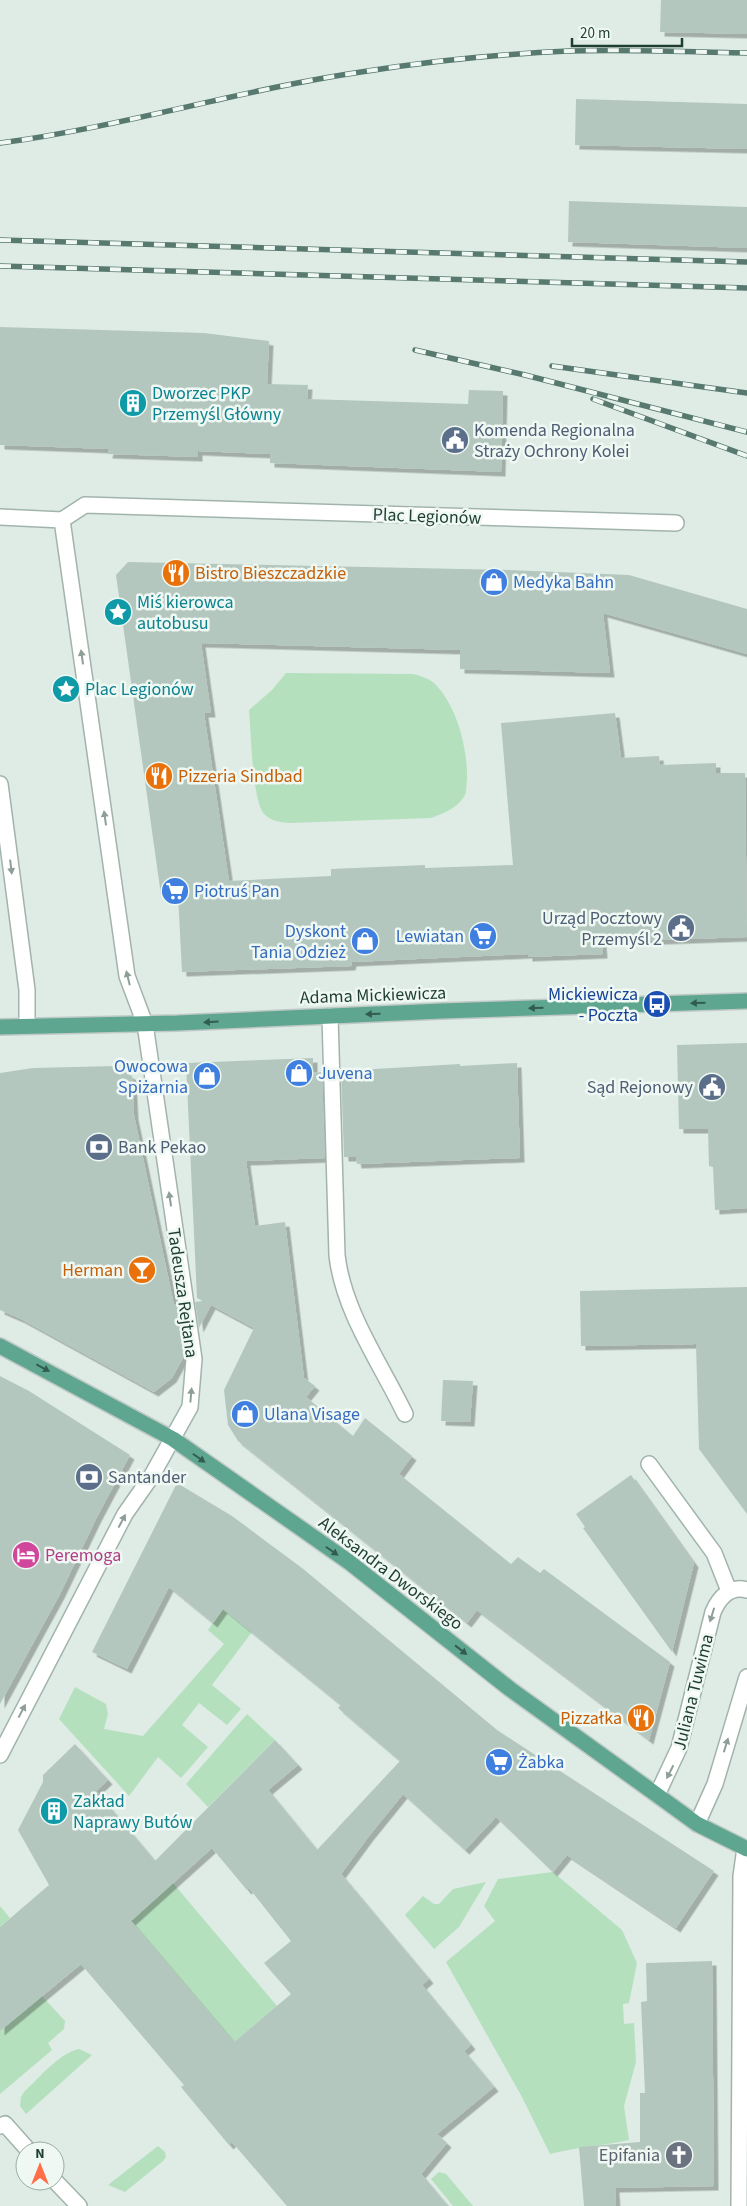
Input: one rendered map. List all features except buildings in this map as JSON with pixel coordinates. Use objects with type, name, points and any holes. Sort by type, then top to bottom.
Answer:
[{"type":"main road","name":"Adama Mickiewicza","points":[[0,1026],[145,1024],[747,1001]]},
{"type":"main road","name":"Aleksandra Dworskiego","points":[[0,1346],[173,1439],[349,1562],[510,1688],[697,1824],[746,1848]]},
{"type":"street","name":"Plac Legionów","points":[[62,520],[85,505],[676,523]]},
{"type":"street","points":[[0,517],[62,520],[127,976],[145,1024]]},
{"type":"street","points":[[0,784],[27,990],[27,1026]]},
{"type":"street","points":[[330,1016],[336,1226],[340,1279],[348,1300],[405,1414]]},
{"type":"street","name":"Tadeusza Rejtana","points":[[2,1747],[125,1514],[151,1477],[190,1408],[194,1359],[145,1024]]},
{"type":"street","points":[[649,1464],[714,1554],[729,1591],[747,1590]]},
{"type":"street","name":"Juliana Tuwima","points":[[657,1795],[679,1748],[713,1612],[718,1599],[729,1591]]},
{"type":"street","points":[[697,1824],[715,1784],[747,1677]]},
{"type":"street","points":[[739,2206],[741,1876],[746,1848]]},
{"type":"street","points":[[0,2126],[5,2124],[20,2141]]},
{"type":"street","points":[[65,2191],[79,2206]]},
{"type":"green space","points":[[286,673],[413,674],[432,681],[449,703],[463,741],[466,755],[467,780],[466,793],[462,800],[450,809],[431,818],[289,823],[269,818],[264,814],[257,795],[249,710],[272,690]]},
{"type":"green space","points":[[223,1609],[252,1632],[212,1685],[241,1709],[227,1725],[199,1703],[182,1725],[208,1747],[181,1778],[158,1757],[129,1796],[59,1719],[75,1687],[106,1704],[108,1714],[104,1729],[143,1736],[224,1644],[208,1630]]},
{"type":"green space","points":[[247,1714],[275,1740],[208,1807],[186,1784]]},
{"type":"green space","points":[[553,1872],[622,1930],[637,1963],[629,2003],[623,2004],[624,2024],[634,2023],[636,2062],[624,2106],[629,2140],[550,2154],[522,2097],[446,1962],[495,1921],[484,1906],[498,1879]]},
{"type":"green space","points":[[486,1882],[459,1927],[434,1949],[405,1915],[423,1896],[434,1904],[439,1904],[453,1889]]},
{"type":"green space","points":[[173,1883],[277,2006],[234,2042],[131,1921]]},
{"type":"green space","points":[[0,1906],[10,1918],[0,1927]]},
{"type":"green space","points":[[42,1996],[65,2021],[64,2029],[48,2043],[52,2050],[0,2094],[0,2031]]},
{"type":"green space","points":[[79,2049],[92,2055],[26,2114],[20,2106],[21,2097],[24,2092],[64,2055]]},
{"type":"green space","points":[[158,2146],[165,2152],[166,2157],[125,2192],[108,2185]]},
{"type":"green space","points":[[439,2172],[446,2174],[473,2206],[453,2206],[431,2179]]},
{"type":"railway","points":[[0,143],[91,128],[270,88],[439,61],[569,51],[636,50],[747,53]]},
{"type":"railway","points":[[0,240],[747,262]]},
{"type":"railway","points":[[0,266],[747,288]]},
{"type":"railway","points":[[415,350],[525,375],[747,432]]},
{"type":"railway","points":[[552,366],[747,393]]},
{"type":"railway","points":[[593,399],[747,456]]},
{"type":"place","name":"Dworzec PKP Przemyśl Główny","points":[[133,403]]},
{"type":"place","name":"Komenda Regionalna Straży Ochrony Kolei","points":[[455,440]]},
{"type":"place","name":"Bistro Bieszczadzkie","points":[[176,573]]},
{"type":"place","name":"Medyka Bahn","points":[[494,582]]},
{"type":"place","name":"Miś kierowca autobusu","points":[[118,612]]},
{"type":"place","name":"Plac Legionów","points":[[66,689]]},
{"type":"place","name":"Pizzeria Sindbad","points":[[159,776]]},
{"type":"place","name":"Piotruś Pan","points":[[175,891]]},
{"type":"place","name":"Urząd Pocztowy Przemyśl 2","points":[[681,928]]},
{"type":"place","name":"Lewiatan","points":[[483,936]]},
{"type":"place","name":"Dyskont Tania Odzież","points":[[365,941]]},
{"type":"place","name":"Mickiewicza - Poczta","points":[[657,1004]]},
{"type":"place","name":"Juvena","points":[[299,1073]]},
{"type":"place","name":"Owocowa Spiżarnia","points":[[207,1076]]},
{"type":"place","name":"Sąd Rejonowy","points":[[712,1087]]},
{"type":"place","name":"Bank Pekao","points":[[99,1147]]},
{"type":"place","name":"Herman","points":[[142,1270]]},
{"type":"place","name":"Ulana Visage","points":[[245,1414]]},
{"type":"place","name":"Santander","points":[[89,1477]]},
{"type":"place","name":"Peremoga","points":[[26,1555]]},
{"type":"place","name":"Pizzałka","points":[[641,1718]]},
{"type":"place","name":"Żabka","points":[[499,1762]]},
{"type":"place","name":"Zakład Naprawy Butów","points":[[54,1811]]},
{"type":"place","name":"Epifania","points":[[679,2155]]}]
